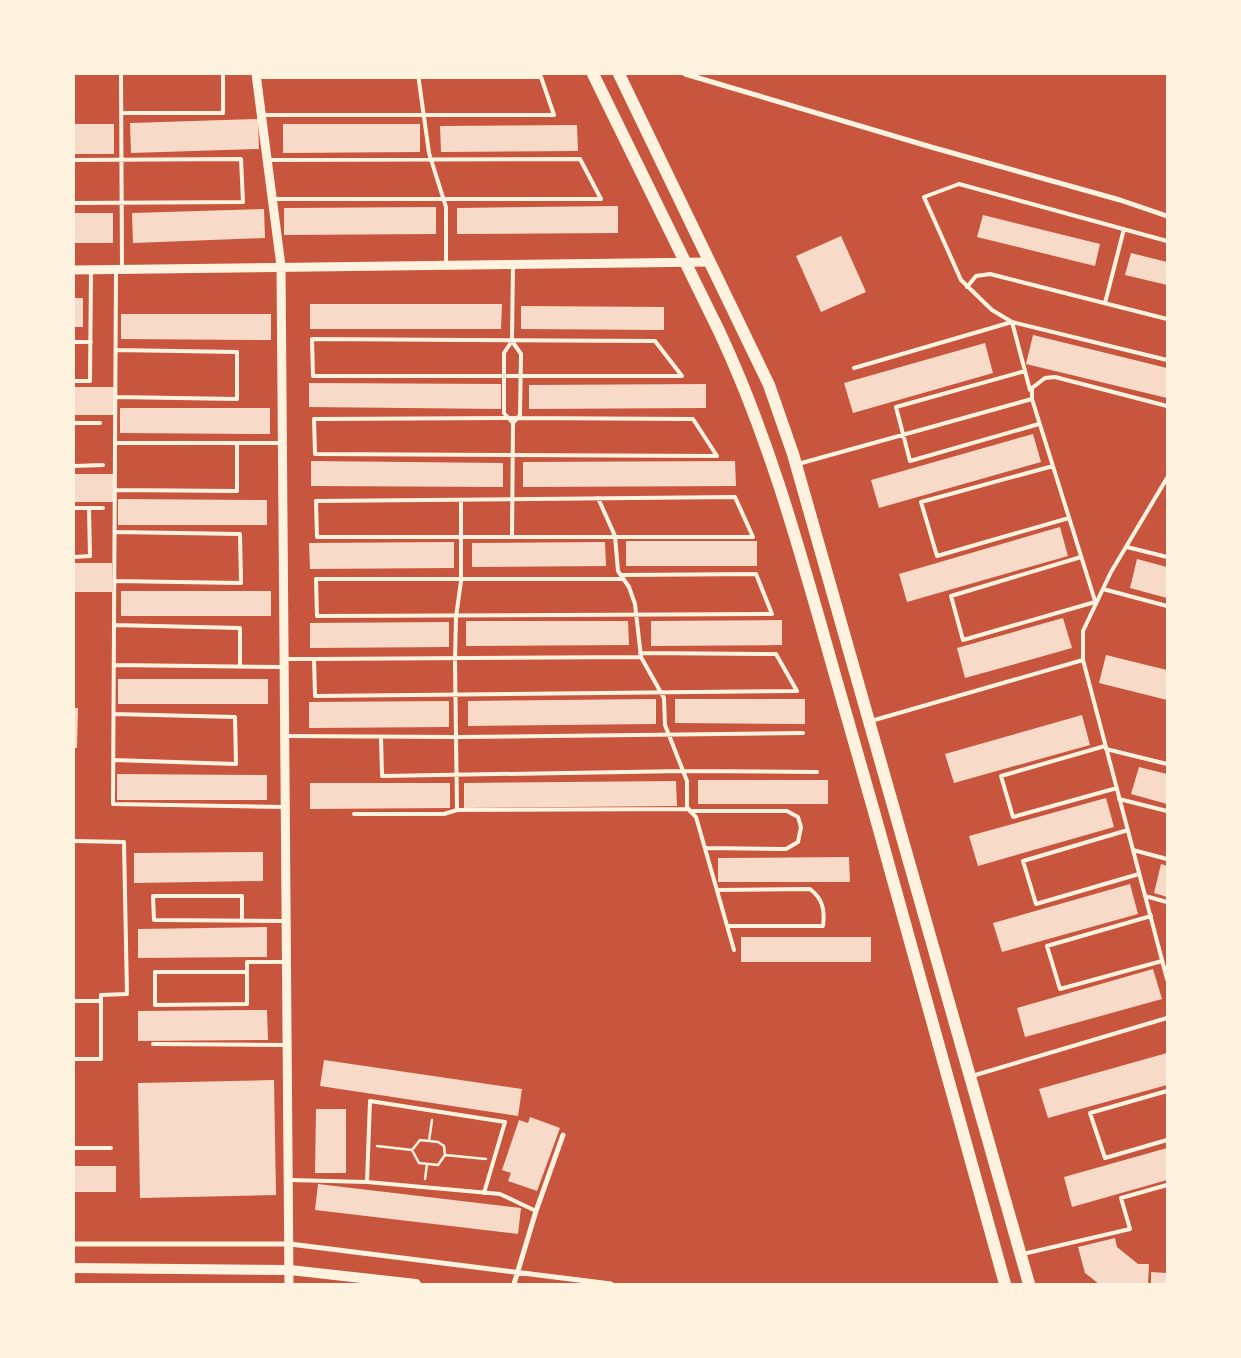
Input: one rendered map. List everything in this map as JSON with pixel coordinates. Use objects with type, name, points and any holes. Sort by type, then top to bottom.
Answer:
[{"type":"main road","points":[[593,74],[738,371],[770,453],[861,766],[1005,1284]]},
{"type":"main road","points":[[619,74],[769,386],[796,464],[1029,1284]]},
{"type":"main road","points":[[74,1268],[290,1270],[416,1284]]},
{"type":"street","points":[[684,74],[940,150],[1120,200],[1167,216]]},
{"type":"street","points":[[256,75],[281,266],[290,1180],[289,1284]]},
{"type":"street","points":[[74,270],[710,262]]},
{"type":"street","points":[[514,1284],[536,1211],[563,1136]]},
{"type":"street","points":[[74,1244],[290,1244],[611,1284]]},
{"type":"lane","points":[[121,74],[122,203],[116,350],[113,804],[286,807]]},
{"type":"lane","points":[[122,113],[223,114],[223,74]]},
{"type":"lane","points":[[256,75],[541,77],[554,115],[261,115]]},
{"type":"lane","points":[[418,76],[431,159],[446,208],[446,264]]},
{"type":"lane","points":[[74,160],[241,159],[243,202],[74,203]]},
{"type":"lane","points":[[267,160],[580,159],[601,199],[272,199]]},
{"type":"lane","points":[[1167,240],[959,184],[924,197],[961,280],[992,310],[1012,322],[1167,360]]},
{"type":"lane","points":[[1104,303],[1124,229]]},
{"type":"lane","points":[[513,264],[512,340],[504,353],[504,413],[513,423]]},
{"type":"lane","points":[[74,381],[90,381],[91,269]]},
{"type":"lane","points":[[967,287],[976,276],[990,274],[1167,320]]},
{"type":"lane","points":[[854,368],[1012,322]]},
{"type":"lane","points":[[1012,322],[1039,424],[1096,603]]},
{"type":"lane","points":[[312,339],[512,340],[655,340],[682,376],[313,376],[312,339]]},
{"type":"lane","points":[[512,340],[521,354],[520,415],[513,423],[512,537]]},
{"type":"lane","points":[[74,342],[91,342]]},
{"type":"lane","points":[[116,350],[237,352],[237,399],[116,397]]},
{"type":"lane","points":[[1025,371],[896,407],[903,435],[910,461],[1039,424]]},
{"type":"lane","points":[[1031,392],[1037,382],[1045,378],[1054,377],[1167,406]]},
{"type":"lane","points":[[796,464],[1032,400]]},
{"type":"lane","points":[[516,418],[693,419],[717,456],[315,454],[314,419],[516,418]]},
{"type":"lane","points":[[74,423],[100,423]]},
{"type":"lane","points":[[115,490],[237,491],[237,443]]},
{"type":"lane","points":[[115,444],[282,443]]},
{"type":"lane","points":[[74,466],[103,465]]},
{"type":"lane","points":[[1052,466],[921,502],[937,556],[1069,518]]},
{"type":"lane","points":[[1167,478],[1096,603],[1084,632],[1083,660],[1167,979]]},
{"type":"lane","points":[[735,497],[753,537],[317,537],[316,501],[598,498],[735,497]]},
{"type":"lane","points":[[598,498],[615,536],[618,571],[629,588],[637,614],[641,655],[664,698],[665,726],[687,781],[690,810],[696,817],[734,950]]},
{"type":"lane","points":[[457,810],[455,658],[456,615],[461,579],[461,500]]},
{"type":"lane","points":[[74,508],[103,508]]},
{"type":"lane","points":[[74,557],[90,556],[89,508]]},
{"type":"lane","points":[[114,581],[241,583],[240,534],[115,532]]},
{"type":"lane","points":[[1127,547],[1167,557]]},
{"type":"lane","points":[[1081,557],[951,596],[963,640],[1096,603]]},
{"type":"lane","points":[[756,574],[772,614],[317,616],[316,579],[622,577],[756,574]]},
{"type":"lane","points":[[1103,589],[1167,606]]},
{"type":"lane","points":[[114,625],[240,628],[240,666]]},
{"type":"lane","points":[[114,665],[240,666],[314,659],[776,654],[797,691],[315,696],[314,659]]},
{"type":"lane","points":[[869,721],[1083,660]]},
{"type":"lane","points":[[113,760],[236,764],[235,717],[114,714]]},
{"type":"lane","points":[[285,736],[457,737],[803,733]]},
{"type":"lane","points":[[381,737],[382,776],[683,770],[817,772]]},
{"type":"lane","points":[[1117,788],[1013,817],[1000,776],[1106,747],[1167,764]]},
{"type":"lane","points":[[1119,799],[1167,811]]},
{"type":"lane","points":[[354,814],[444,814],[457,810],[787,811],[798,817],[801,827],[798,842],[786,849],[705,848]]},
{"type":"lane","points":[[1128,830],[1023,862],[1036,904],[1139,874]]},
{"type":"lane","points":[[74,841],[124,842],[127,994],[101,994],[102,1059],[74,1059]]},
{"type":"lane","points":[[1133,850],[1167,859]]},
{"type":"lane","points":[[717,890],[810,889],[819,896],[825,911],[823,926],[727,926]]},
{"type":"lane","points":[[242,921],[242,896],[154,896],[154,920],[242,921],[286,921]]},
{"type":"lane","points":[[1145,896],[1167,902]]},
{"type":"lane","points":[[1151,916],[1047,946],[1060,989],[1162,961]]},
{"type":"lane","points":[[247,972],[155,972],[155,1005],[248,1004],[247,962],[288,962]]},
{"type":"lane","points":[[74,1002],[101,1002]]},
{"type":"lane","points":[[970,1077],[1167,1018]]},
{"type":"lane","points":[[153,1044],[288,1045]]},
{"type":"lane","points":[[1167,1091],[1090,1113],[1105,1158],[1167,1140]]},
{"type":"lane","points":[[367,1182],[370,1101],[506,1122],[484,1193]]},
{"type":"lane","points":[[74,1148],[111,1148]]},
{"type":"lane","points":[[290,1180],[367,1182],[500,1194],[536,1211]]},
{"type":"lane","points":[[1020,1255],[1130,1229],[1121,1198],[1167,1185]]},
{"type":"path","points":[[429,1141],[433,1111]]},
{"type":"path","points":[[420,1140],[438,1142],[444,1146],[445,1155],[438,1165],[419,1163],[412,1150],[420,1140]]},
{"type":"path","points":[[368,1145],[412,1150]]},
{"type":"path","points":[[445,1155],[494,1160]]},
{"type":"path","points":[[424,1187],[427,1164]]},
{"type":"building","points":[[258,119],[259,149],[131,153],[130,123]]},
{"type":"building","points":[[74,124],[114,124],[114,154],[74,154]]},
{"type":"building","points":[[283,124],[420,124],[420,152],[283,153]]},
{"type":"building","points":[[577,125],[578,151],[441,152],[440,126]]},
{"type":"building","points":[[618,206],[618,233],[457,234],[457,208]]},
{"type":"building","points":[[436,207],[436,234],[284,235],[284,208]]},
{"type":"building","points":[[264,209],[265,238],[133,243],[132,213]]},
{"type":"building","points":[[74,213],[113,213],[113,243],[74,243]]},
{"type":"building","points":[[983,215],[1100,244],[1095,266],[977,237]]},
{"type":"building","points":[[841,236],[866,292],[821,312],[796,256]]},
{"type":"building","points":[[1131,253],[1167,262],[1167,285],[1125,275]]},
{"type":"building","points":[[74,298],[83,298],[83,327],[74,327]]},
{"type":"building","points":[[310,304],[502,304],[501,329],[310,329]]},
{"type":"building","points":[[521,306],[664,307],[664,330],[521,329]]},
{"type":"building","points":[[121,314],[271,314],[271,340],[121,339]]},
{"type":"building","points":[[1033,335],[1167,368],[1167,398],[1026,364]]},
{"type":"building","points":[[985,343],[993,373],[853,413],[844,383]]},
{"type":"building","points":[[309,383],[501,384],[501,409],[309,407]]},
{"type":"building","points":[[706,384],[706,408],[529,409],[529,385]]},
{"type":"building","points":[[74,387],[114,387],[114,415],[74,415]]},
{"type":"building","points":[[120,408],[270,408],[270,434],[120,433]]},
{"type":"building","points":[[1033,434],[1041,462],[879,508],[871,480]]},
{"type":"building","points":[[311,461],[503,463],[503,487],[311,486]]},
{"type":"building","points":[[735,461],[736,486],[523,487],[523,462]]},
{"type":"building","points":[[74,474],[113,474],[113,502],[74,502]]},
{"type":"building","points":[[118,499],[267,500],[267,525],[118,525]]},
{"type":"building","points":[[1060,527],[1068,556],[907,602],[899,574]]},
{"type":"building","points":[[626,541],[757,541],[757,566],[626,566]]},
{"type":"building","points":[[454,542],[454,568],[310,569],[309,543]]},
{"type":"building","points":[[605,542],[606,566],[472,567],[472,543]]},
{"type":"building","points":[[1137,559],[1167,567],[1167,598],[1130,588]]},
{"type":"building","points":[[74,563],[112,563],[112,592],[74,592]]},
{"type":"building","points":[[121,591],[271,591],[271,616],[121,616]]},
{"type":"building","points":[[1063,618],[1072,648],[965,678],[957,648]]},
{"type":"building","points":[[782,620],[782,645],[651,646],[651,621]]},
{"type":"building","points":[[466,621],[628,621],[629,645],[466,646]]},
{"type":"building","points":[[449,622],[449,647],[310,648],[310,623]]},
{"type":"building","points":[[1106,655],[1167,670],[1167,700],[1099,683]]},
{"type":"building","points":[[118,679],[268,679],[268,704],[118,704]]},
{"type":"building","points":[[656,699],[656,724],[468,726],[468,701]]},
{"type":"building","points":[[675,699],[805,699],[805,724],[675,723]]},
{"type":"building","points":[[449,701],[449,727],[309,728],[309,702]]},
{"type":"building","points":[[74,708],[78,708],[77,748],[74,748]]},
{"type":"building","points":[[1082,715],[1090,745],[954,783],[945,754]]},
{"type":"building","points":[[1139,767],[1167,774],[1167,804],[1131,794]]},
{"type":"building","points":[[117,774],[267,775],[267,800],[117,800]]},
{"type":"building","points":[[698,780],[828,780],[828,804],[698,804]]},
{"type":"building","points":[[676,781],[677,806],[464,808],[464,783]]},
{"type":"building","points":[[310,783],[450,783],[450,808],[310,809]]},
{"type":"building","points":[[1106,798],[1114,827],[978,866],[969,836]]},
{"type":"building","points":[[263,852],[263,881],[134,883],[134,853]]},
{"type":"building","points":[[849,857],[850,882],[718,882],[718,858]]},
{"type":"building","points":[[1161,864],[1167,866],[1167,897],[1154,893]]},
{"type":"building","points":[[1130,884],[1138,914],[1002,952],[993,923]]},
{"type":"building","points":[[267,927],[267,957],[138,958],[138,929]]},
{"type":"building","points":[[741,937],[871,937],[871,962],[741,962]]},
{"type":"building","points":[[1153,969],[1162,999],[1025,1037],[1017,1008]]},
{"type":"building","points":[[267,1010],[268,1040],[138,1041],[138,1011]]},
{"type":"building","points":[[1167,1053],[1167,1085],[1048,1118],[1039,1089]]},
{"type":"building","points":[[324,1060],[522,1089],[518,1116],[320,1086]]},
{"type":"building","points":[[274,1080],[276,1195],[140,1198],[138,1083]]},
{"type":"building","points":[[316,1109],[346,1109],[346,1173],[315,1173]]},
{"type":"building","points":[[530,1117],[560,1128],[537,1191],[508,1181],[511,1173],[502,1170],[519,1120],[528,1123]]},
{"type":"building","points":[[1167,1148],[1167,1180],[1072,1207],[1064,1177]]},
{"type":"building","points":[[74,1166],[116,1166],[116,1192],[74,1192]]},
{"type":"building","points":[[318,1184],[521,1208],[518,1234],[315,1210]]},
{"type":"building","points":[[1115,1238],[1117,1247],[1138,1264],[1149,1264],[1148,1284],[1099,1284],[1085,1273],[1078,1247]]},
{"type":"building","points":[[1151,1272],[1167,1273],[1167,1284],[1151,1284]]}]
